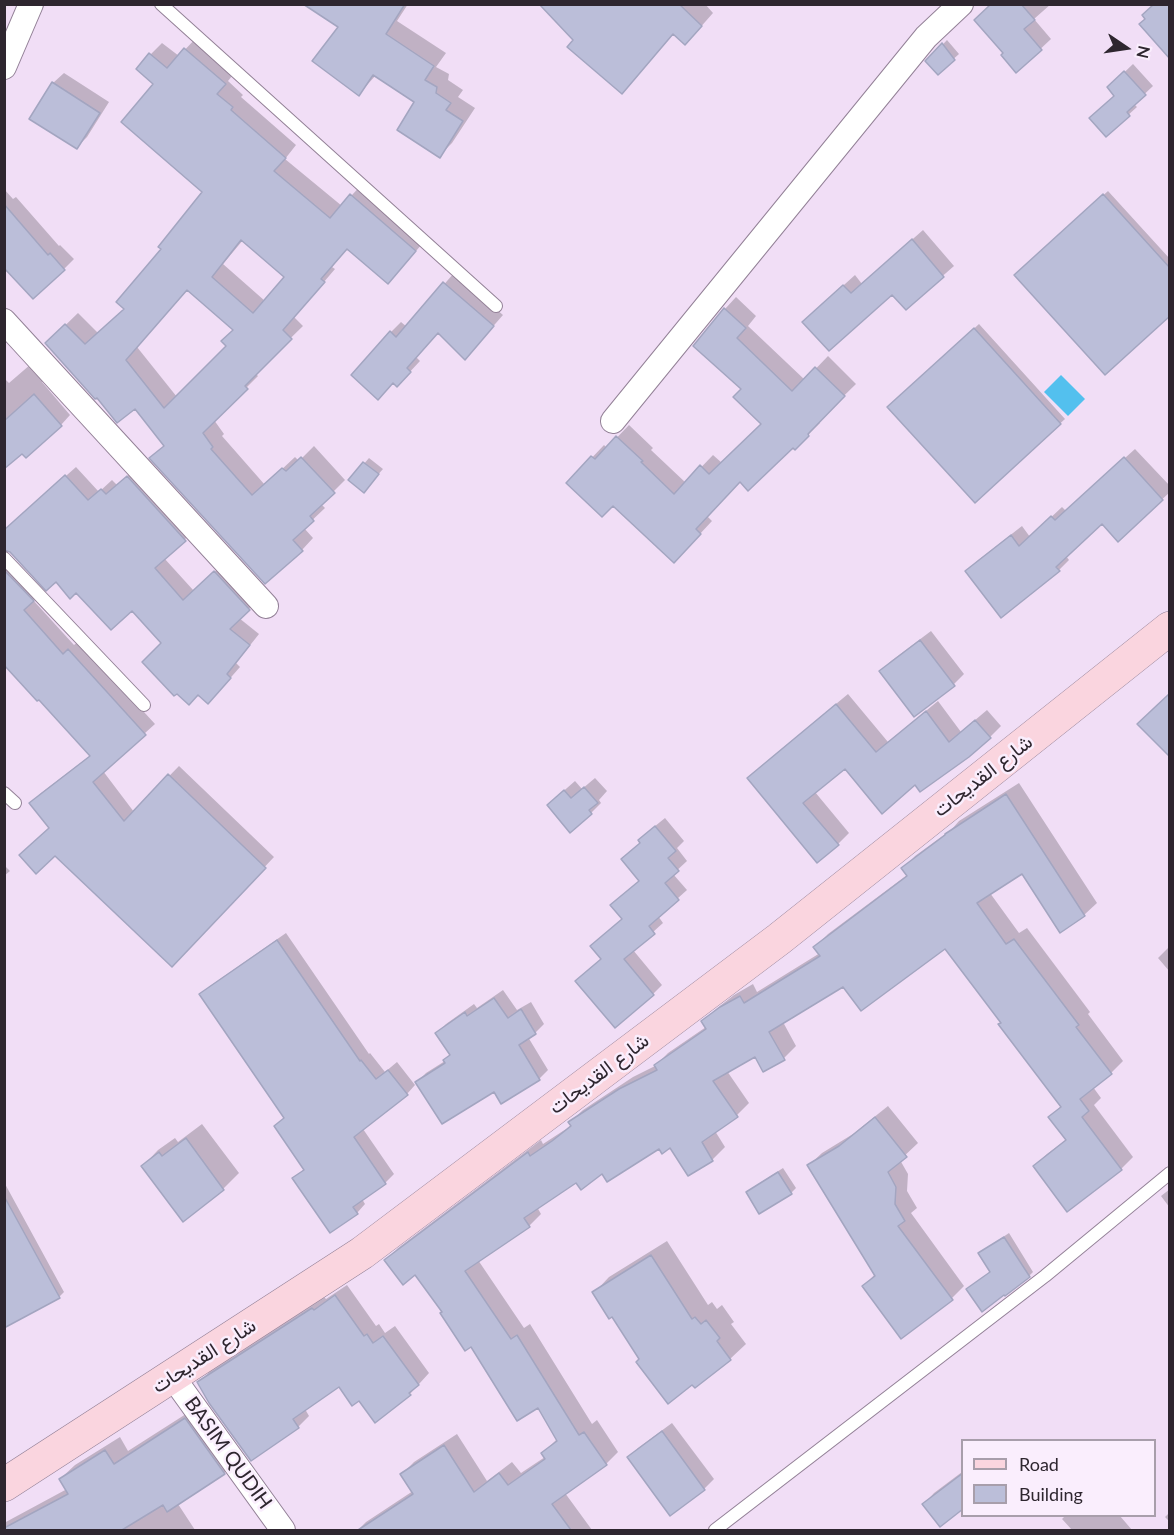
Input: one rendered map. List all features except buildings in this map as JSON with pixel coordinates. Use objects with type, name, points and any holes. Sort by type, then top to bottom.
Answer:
[{"type":"street","points":[[4,67],[31,4]]},
{"type":"street","points":[[613,421],[926,37],[961,4]]},
{"type":"street","points":[[4,321],[266,606]]},
{"type":"street","name":"شارع القديحات","points":[[4,1485],[338,1269],[390,1231],[779,939],[1170,628]]},
{"type":"street","name":"BASIM QUDIH","points":[[172,1376],[284,1530]]},
{"type":"lane","points":[[161,4],[496,306]]},
{"type":"lane","points":[[4,558],[144,705]]},
{"type":"lane","points":[[4,793],[15,803]]},
{"type":"lane","points":[[715,1530],[1045,1276],[1170,1173]]},
{"type":"water","points":[[1061,375],[1085,399],[1068,416],[1044,392]]}]
